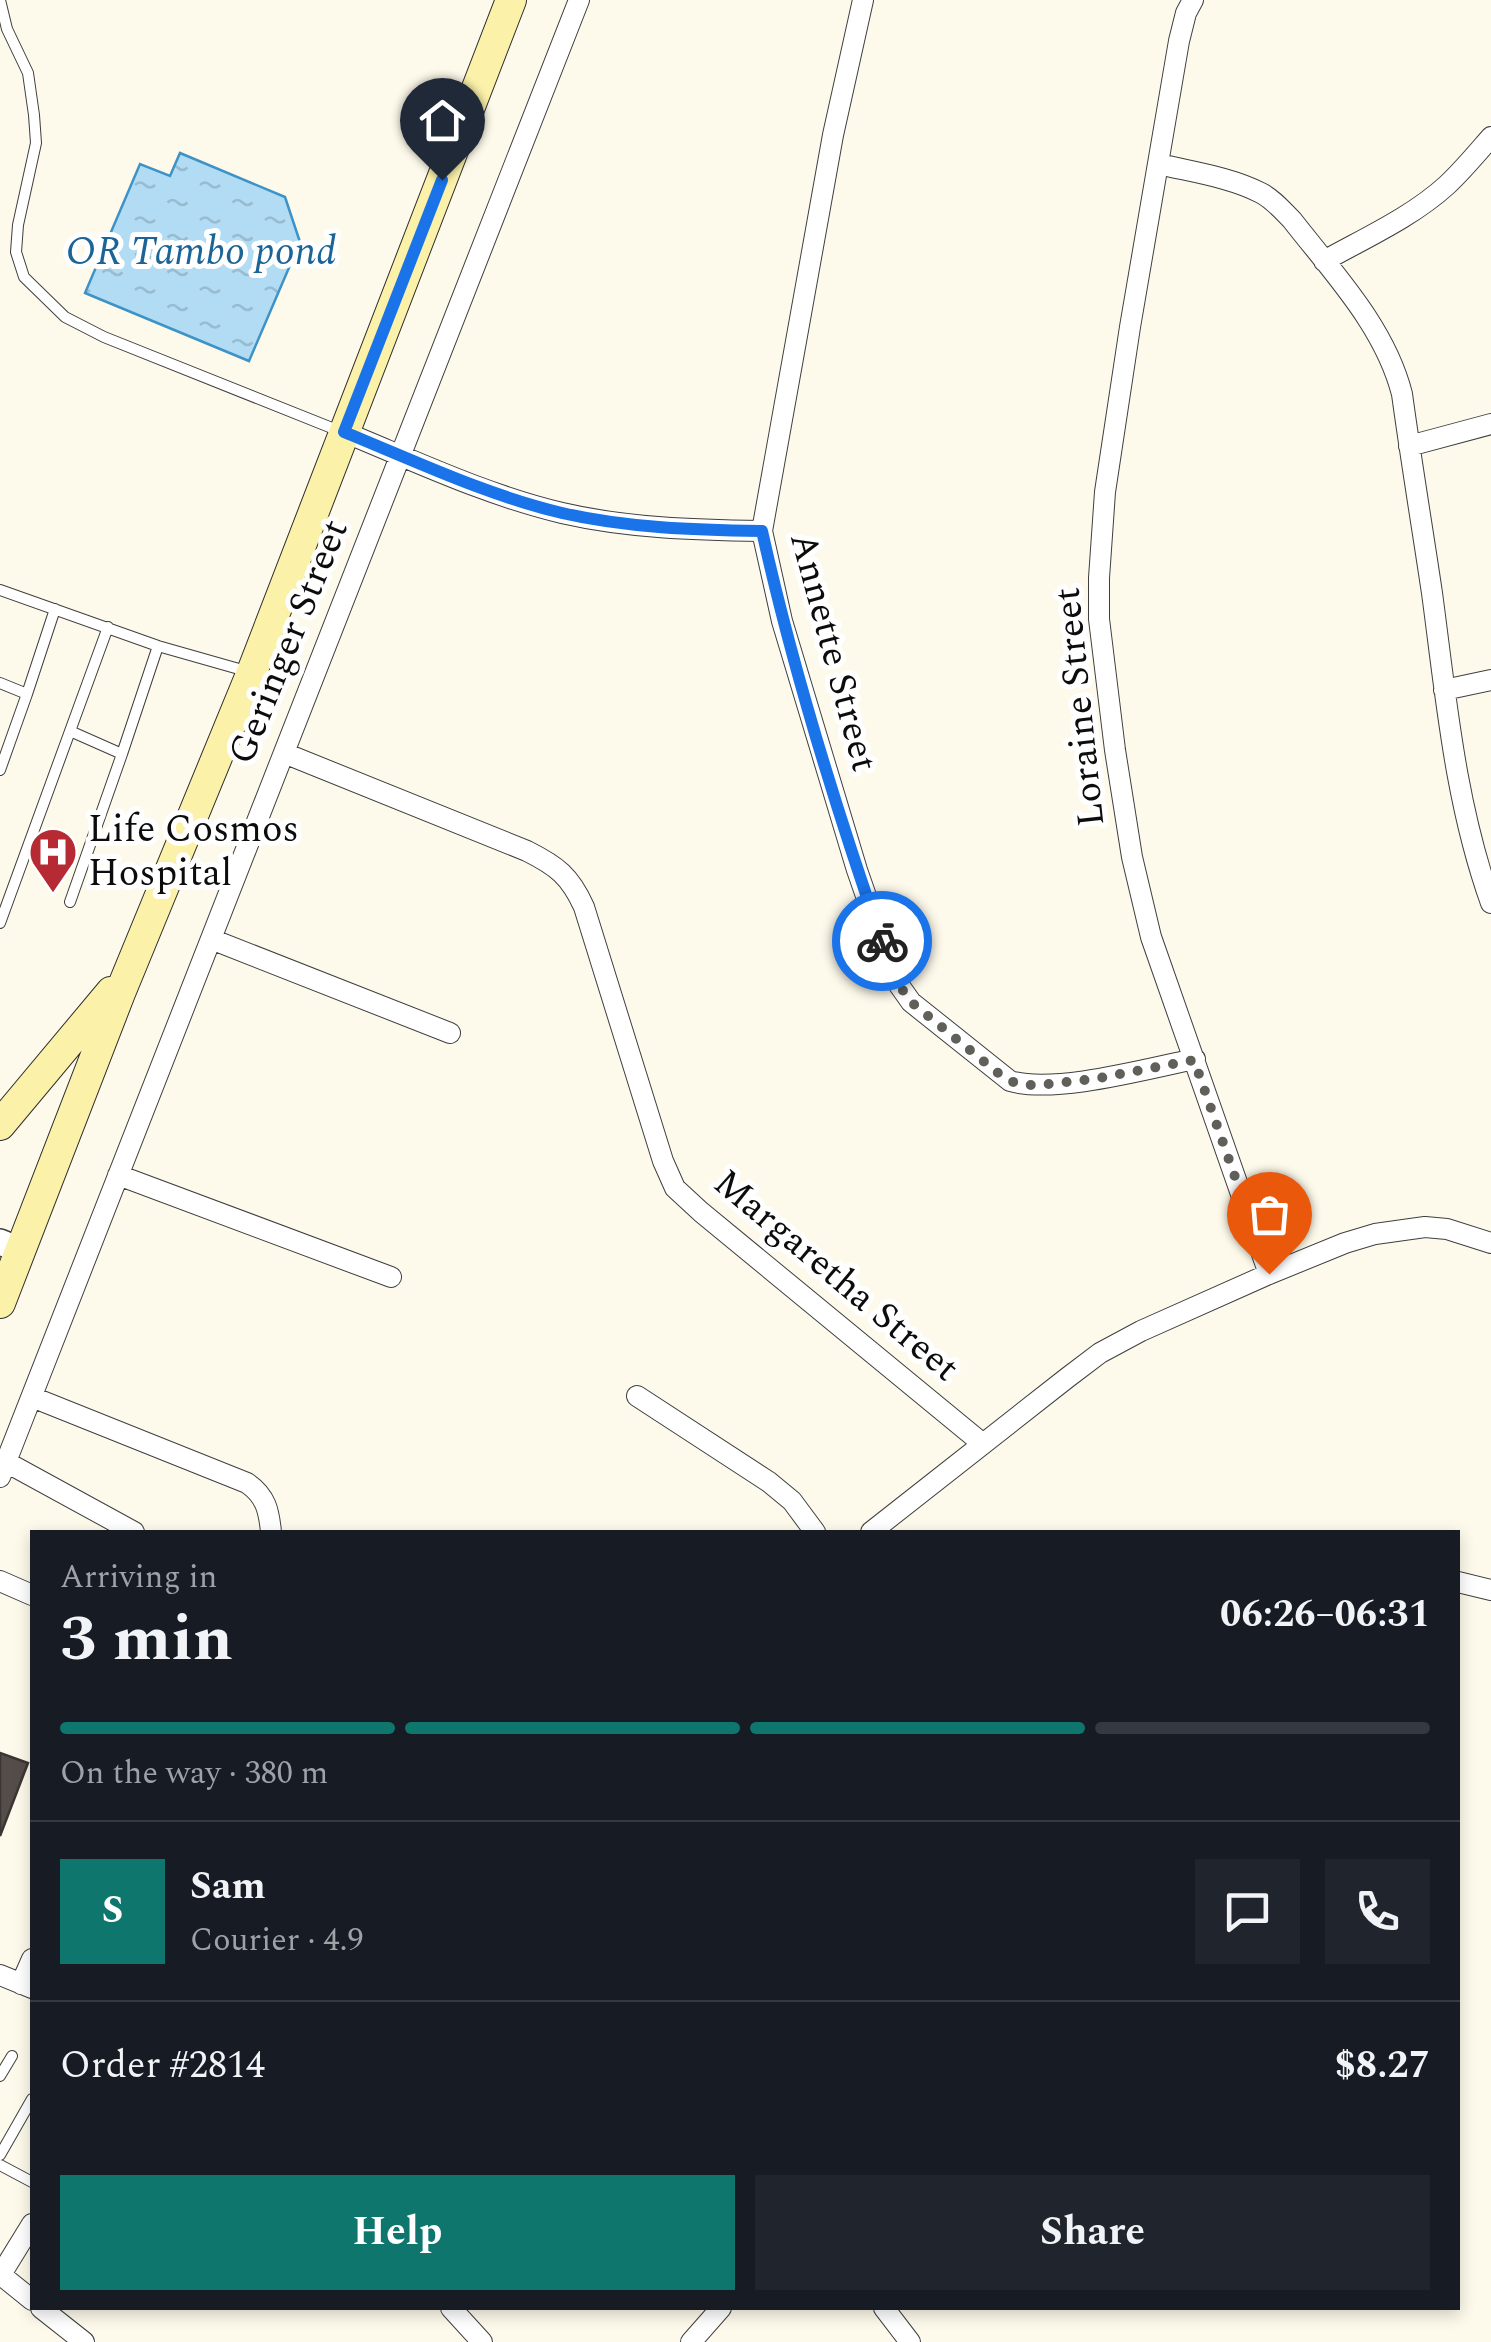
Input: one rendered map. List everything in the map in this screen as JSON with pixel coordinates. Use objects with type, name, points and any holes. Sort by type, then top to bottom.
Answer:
[{"type":"main road","points":[[0,1302],[10,1246],[130,970],[252,672],[511,0]]},
{"type":"main road","points":[[0,1125],[130,970]]},
{"type":"street","name":"Geringer Street","points":[[3,1470],[579,0]]},
{"type":"street","name":"Annette Street","points":[[863,0],[833,135],[762,531],[782,621],[857,870],[891,968],[911,1002],[1010,1081],[1024,1085],[1094,1079],[1194,1060]]},
{"type":"street","name":"Loraine Street","points":[[1193,0],[1179,40],[1130,327],[1106,492],[1099,619],[1115,750],[1150,937],[1269,1274]]},
{"type":"street","points":[[1324,260],[1428,200],[1491,137]]},
{"type":"street","points":[[1158,164],[1218,178],[1262,194],[1277,204],[1373,326],[1395,366],[1461,795],[1491,903]]},
{"type":"street","points":[[1409,446],[1491,424]]},
{"type":"street","points":[[344,432],[472,484],[564,513],[698,530],[762,531]]},
{"type":"street","points":[[1444,690],[1491,680]]},
{"type":"street","name":"Margaretha Street","points":[[284,753],[514,845],[552,864],[572,882],[584,907],[663,1161],[675,1188],[983,1444]]},
{"type":"street","points":[[211,939],[450,1033]]},
{"type":"street","points":[[118,1175],[391,1278]]},
{"type":"street","points":[[874,1530],[1100,1353],[1141,1331],[1344,1243],[1425,1227],[1491,1242]]},
{"type":"street","points":[[637,1396],[769,1482],[792,1502],[813,1530]]},
{"type":"street","points":[[32,1397],[247,1484],[262,1495],[271,1530]]},
{"type":"street","points":[[3,1470],[130,1530]]},
{"type":"street","points":[[0,1582],[30,1593]]},
{"type":"street","points":[[1460,1582],[1491,1590]]},
{"type":"street","points":[[0,1975],[27,1986]]},
{"type":"street","points":[[30,2227],[0,2276],[30,2298]]},
{"type":"street","points":[[44,2310],[84,2342]]},
{"type":"street","points":[[453,2310],[482,2342]]},
{"type":"street","points":[[690,2342],[718,2310]]},
{"type":"street","points":[[886,2310],[910,2342]]},
{"type":"lane","points":[[0,0],[7,30],[28,73],[34,116],[36,143],[16,252],[24,277],[65,317],[104,337],[344,432]]},
{"type":"lane","points":[[0,590],[158,646],[252,672]]},
{"type":"lane","points":[[0,770],[56,609]]},
{"type":"lane","points":[[0,923],[108,627]]},
{"type":"lane","points":[[70,902],[158,646]]},
{"type":"lane","points":[[0,683],[27,694]]},
{"type":"lane","points":[[70,731],[122,754]]},
{"type":"lane","points":[[0,2076],[12,2056]]},
{"type":"lane","points":[[0,2155],[30,2102]]},
{"type":"lane","points":[[0,2165],[30,2181]]},
{"type":"water","name":"OR Tambo pond","points":[[180,153],[285,197],[300,242],[249,361],[85,293],[140,164],[170,176]]},
{"type":"building","points":[[0,1753],[28,1763],[0,1836]]},
{"type":"way so far","points":[[882,941],[899,985],[911,1002],[1010,1081],[1039,1085],[1094,1079],[1194,1060],[1269,1274]]},
{"type":"place","name":"Life Cosmos Hospital","points":[[53,894]]},
{"type":"route","points":[[442,180],[344,432],[472,484],[564,513],[698,530],[762,531],[782,621],[882,941]]}]
